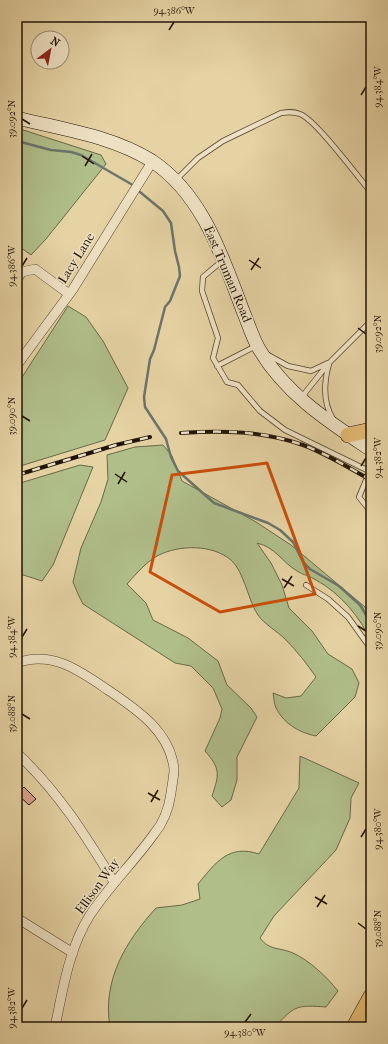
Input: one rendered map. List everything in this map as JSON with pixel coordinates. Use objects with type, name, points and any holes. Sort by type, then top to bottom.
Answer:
[{"type":"highway","points":[[344,432],[371,430]]},
{"type":"highway","points":[[354,1027],[371,996]]},
{"type":"highway","points":[[369,1027],[371,1023]]},
{"type":"main road","name":"East Truman Road","points":[[17,118],[105,140],[132,150],[152,162],[176,180],[214,235],[259,349],[278,377],[300,399],[371,450]]},
{"type":"street","name":"Lacy Lane","points":[[17,365],[69,294],[152,162]]},
{"type":"street","points":[[17,279],[22,272],[35,270],[69,294]]},
{"type":"street","name":"Ellison Way","points":[[17,663],[26,659],[50,659],[57,660],[76,669],[148,719],[158,731],[167,749],[174,769],[169,806],[164,819],[155,834],[114,882],[90,916],[73,953],[66,974],[56,1027]]},
{"type":"street","points":[[17,753],[38,773],[61,800],[78,823],[114,882]]},
{"type":"street","points":[[17,918],[73,953]]},
{"type":"lane","points":[[176,180],[198,158],[222,141],[281,113],[291,112],[300,114],[316,126],[371,192]]},
{"type":"lane","points":[[223,260],[203,277],[202,291],[218,338],[213,358],[227,382],[238,385],[260,411],[285,430],[370,470],[358,497],[371,512]]},
{"type":"lane","points":[[300,399],[329,363],[371,321]]},
{"type":"lane","points":[[218,366],[259,349],[288,366],[310,371],[329,363]]},
{"type":"lane","points":[[329,363],[325,388],[332,416],[344,432]]},
{"type":"lane","points":[[306,585],[328,599],[348,617],[371,649]]},
{"type":"highlighted area","points":[[267,463],[315,594],[220,612],[150,572],[172,475]]},
{"type":"green space","points":[[17,128],[101,155],[106,164],[46,239],[31,255],[17,245]]},
{"type":"green space","points":[[68,306],[86,317],[103,341],[128,388],[105,440],[17,467],[17,385]]},
{"type":"green space","points":[[163,445],[172,456],[182,481],[256,522],[291,545],[365,607],[371,616],[371,641],[361,623],[348,606],[325,585],[297,571],[274,551],[257,543],[271,563],[282,585],[289,608],[312,631],[328,654],[352,669],[359,683],[355,697],[316,736],[298,730],[283,719],[275,706],[273,693],[286,698],[301,696],[316,677],[302,658],[282,636],[258,615],[243,579],[236,565],[231,560],[215,551],[205,549],[176,549],[159,555],[150,561],[127,584],[146,603],[153,620],[188,638],[218,661],[227,685],[251,708],[257,717],[237,757],[237,780],[231,800],[222,807],[212,796],[216,783],[217,772],[214,763],[205,751],[220,718],[222,709],[213,688],[191,666],[175,663],[83,604],[73,582],[81,548],[101,502],[108,479],[107,455],[135,447]]},
{"type":"green space","points":[[80,465],[93,467],[53,565],[42,581],[17,573],[17,484]]},
{"type":"green space","points":[[300,756],[359,783],[351,798],[350,818],[336,850],[274,916],[260,938],[271,947],[288,951],[306,960],[323,974],[338,991],[326,1007],[309,1006],[297,1008],[287,1014],[275,1027],[110,1027],[108,1010],[113,977],[126,948],[135,934],[156,908],[182,905],[200,899],[198,884],[217,862],[224,857],[239,851],[259,854],[299,788]]},
{"type":"building","points":[[24,787],[36,799],[29,805],[17,794]]},
{"type":"waterway","points":[[17,141],[51,150],[71,152],[81,155],[131,184]]},
{"type":"waterway","points":[[140,192],[163,211],[171,223],[179,267],[180,276],[170,301],[165,307],[154,350],[150,359],[144,397],[145,407],[166,439],[171,457],[178,471],[214,503],[268,523],[280,530],[293,542],[303,562],[310,569],[339,586],[360,605],[371,623]]},
{"type":"railway","points":[[181,433],[227,432],[258,434],[288,440],[338,461],[371,480]]},
{"type":"railway","points":[[17,475],[116,445],[150,437]]}]
